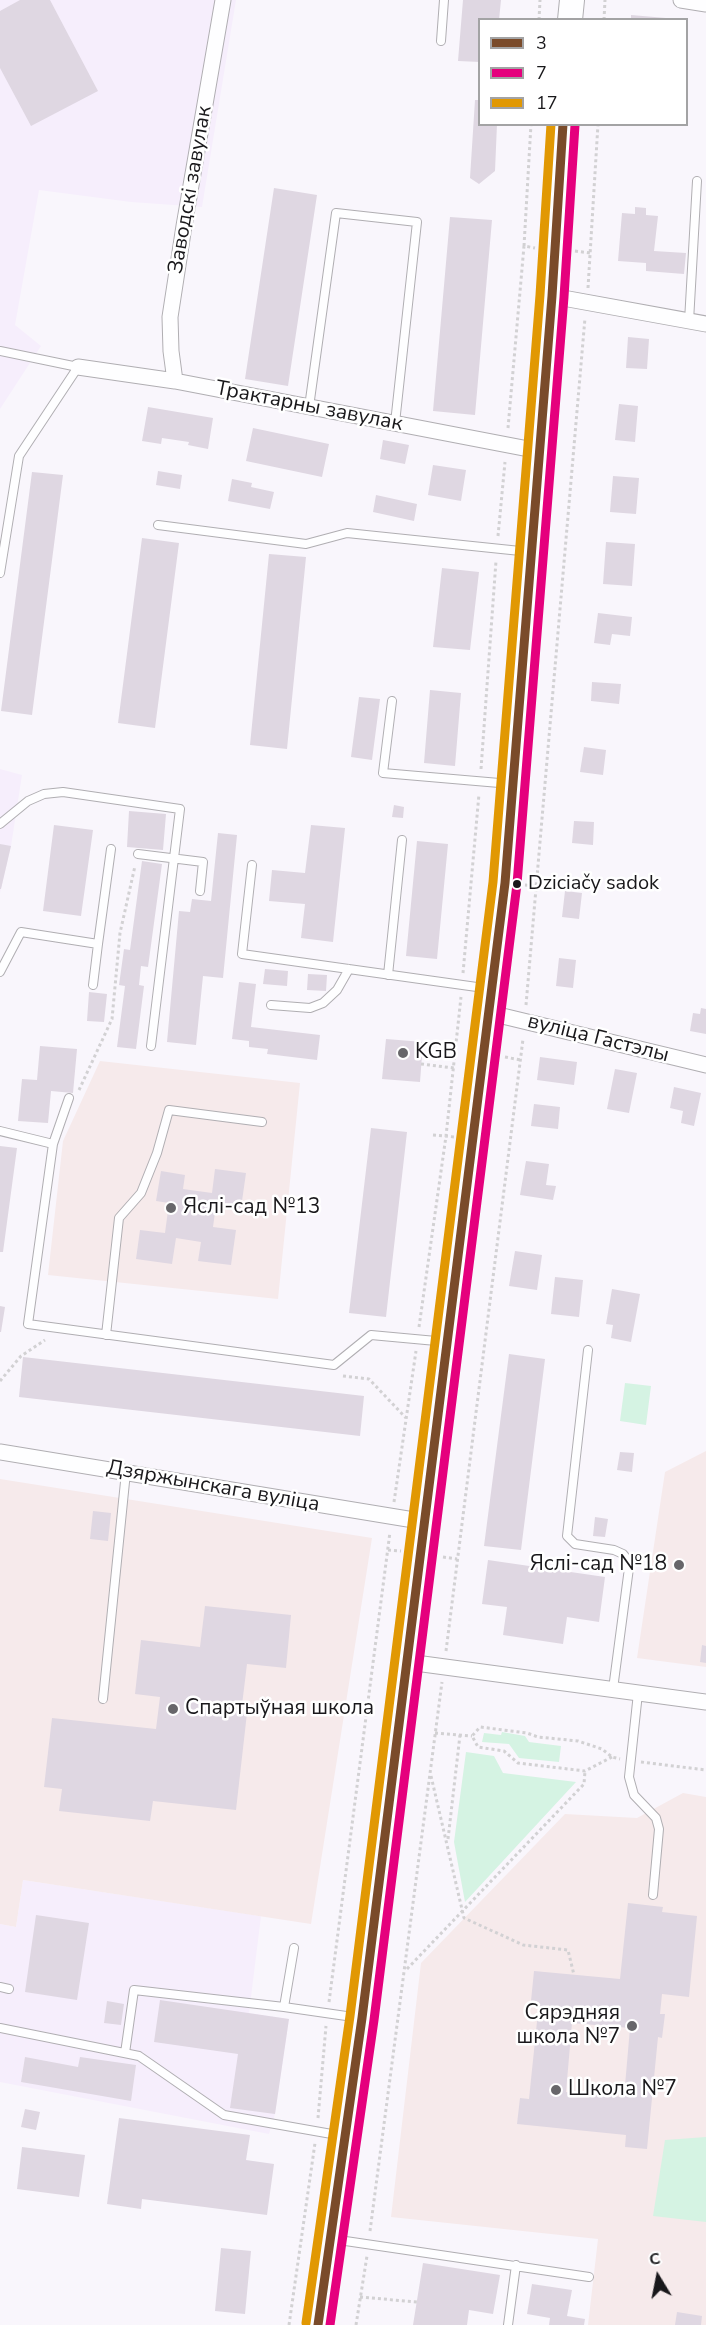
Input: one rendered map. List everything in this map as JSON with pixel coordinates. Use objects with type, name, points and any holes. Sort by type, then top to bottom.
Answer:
[{"type":"main road","points":[[570,18],[572,0]]},
{"type":"main road","points":[[318,2325],[362,2018],[491,1001],[504,883],[552,296],[563,126]]},
{"type":"street","name":"Заводскі завулак","points":[[175,381],[170,317],[223,0]]},
{"type":"street","points":[[681,0],[706,4]]},
{"type":"street","points":[[552,296],[706,324]]},
{"type":"street","name":"Трактарны завулак","points":[[78,367],[175,381],[539,451]]},
{"type":"street","name":"вуліца Гастэлы","points":[[491,1001],[525,1021],[706,1065]]},
{"type":"street","name":"Дзяржынскага вуліца","points":[[0,1452],[426,1522]]},
{"type":"street","points":[[408,1662],[706,1702]]},
{"type":"lane","points":[[441,41],[444,0]]},
{"type":"lane","points":[[689,321],[697,181]]},
{"type":"lane","points":[[309,407],[336,213],[417,222],[395,423]]},
{"type":"lane","points":[[0,351],[78,367],[19,456],[0,573]]},
{"type":"lane","points":[[158,525],[306,544],[347,533],[531,552]]},
{"type":"lane","points":[[392,701],[383,773],[512,784]]},
{"type":"lane","points":[[0,824],[28,801],[44,794],[63,792],[180,809],[151,1046]]},
{"type":"lane","points":[[388,975],[402,840]]},
{"type":"lane","points":[[93,985],[111,849]]},
{"type":"lane","points":[[138,854],[203,862],[200,891]]},
{"type":"lane","points":[[252,865],[242,954],[462,985],[491,1001]]},
{"type":"lane","points":[[0,972],[21,932],[98,944]]},
{"type":"lane","points":[[271,1005],[310,1008],[322,1003],[337,990],[349,969]]},
{"type":"lane","points":[[69,1098],[53,1144],[28,1324],[334,1365],[371,1335],[448,1342]]},
{"type":"lane","points":[[106,1335],[119,1218],[141,1193],[157,1154],[169,1110],[262,1122]]},
{"type":"lane","points":[[0,1131],[53,1144]]},
{"type":"lane","points":[[588,1350],[567,1536],[575,1544],[614,1550],[623,1554],[628,1560],[629,1568],[613,1689]]},
{"type":"lane","points":[[102,1699],[126,1473]]},
{"type":"lane","points":[[638,1693],[630,1787],[634,1795],[656,1818],[659,1828],[653,1894]]},
{"type":"lane","points":[[284,2007],[294,1948]]},
{"type":"lane","points":[[0,1987],[9,1989]]},
{"type":"lane","points":[[125,2054],[134,1990],[362,2018]]},
{"type":"lane","points":[[0,2028],[139,2056],[224,2115],[345,2136]]},
{"type":"lane","points":[[330,2239],[589,2277]]},
{"type":"lane","points":[[508,2325],[516,2265]]},
{"type":"path","points":[[538,18],[540,0]]},
{"type":"path","points":[[604,18],[605,0]]},
{"type":"path","points":[[289,2325],[317,2132],[327,2014],[392,1518],[454,1068],[524,246],[531,126]]},
{"type":"path","points":[[356,2325],[406,1970],[525,1021],[587,302],[598,126]]},
{"type":"path","points":[[524,246],[590,253]]},
{"type":"path","points":[[69,1098],[78,1094],[112,1019],[120,933],[138,854]]},
{"type":"path","points":[[421,1064],[454,1068]]},
{"type":"path","points":[[0,1381],[21,1356],[47,1339]]},
{"type":"path","points":[[0,1373],[7,1374]]},
{"type":"path","points":[[335,1375],[369,1379],[406,1418]]},
{"type":"path","points":[[472,1736],[480,1727],[527,1733],[538,1737],[594,1746],[602,1749],[612,1758]]},
{"type":"path","points":[[435,1733],[472,1736]]},
{"type":"path","points":[[447,1844],[460,1735]]},
{"type":"path","points":[[472,1736],[478,1747],[504,1751],[518,1763],[585,1771],[612,1758],[706,1770]]},
{"type":"path","points":[[430,1771],[464,1918],[523,1945],[568,1950],[574,1975]]},
{"type":"path","points":[[406,1970],[584,1784],[585,1771]]},
{"type":"path","points":[[360,2296],[417,2302]]},
{"type":"shaded area","points":[[0,0],[236,0],[202,207],[131,202],[39,190],[15,325],[41,346],[0,409]]},
{"type":"shaded area","points":[[0,769],[22,775],[11,846],[0,893]]},
{"type":"shaded area","name":"Яслі-сад №13","points":[[100,1061],[300,1083],[278,1299],[48,1275],[63,1141]]},
{"type":"shaded area","name":"Яслі-сад №18","points":[[706,1451],[706,1667],[637,1658],[665,1472]]},
{"type":"shaded area","name":"Спартыўная школа","points":[[0,1479],[372,1538],[311,1924],[23,1880],[16,1927],[0,1924]]},
{"type":"shaded area","name":"Школа №7","points":[[683,1793],[706,1797],[706,2325],[588,2325],[598,2239],[391,2217],[421,1963],[565,1814],[637,1818]]},
{"type":"shaded area","points":[[23,1880],[261,1916],[249,2013],[289,2019],[275,2114],[269,2134],[0,2082],[0,1924],[16,1927]]},
{"type":"green space","points":[[625,1383],[651,1386],[646,1425],[620,1421]]},
{"type":"green space","points":[[502,1732],[525,1736],[529,1742],[561,1746],[559,1762],[519,1758],[509,1744],[482,1742],[484,1733],[501,1735]]},
{"type":"green space","points":[[466,1752],[494,1756],[503,1773],[576,1782],[465,1902],[454,1842]]},
{"type":"green space","points":[[706,2137],[706,2222],[653,2216],[665,2140]]},
{"type":"building","points":[[20,0],[50,0],[98,91],[31,126],[0,68],[0,11]]},
{"type":"building","points":[[463,0],[501,0],[499,18],[478,18],[478,62],[458,61]]},
{"type":"building","points":[[631,15],[666,18],[631,18]]},
{"type":"building","points":[[475,100],[478,100],[478,126],[497,126],[495,171],[479,184],[470,178]]},
{"type":"building","points":[[274,188],[317,195],[288,386],[245,379]]},
{"type":"building","points":[[635,207],[646,208],[646,215],[658,216],[654,251],[686,253],[684,274],[646,271],[646,263],[618,261],[622,213],[635,214]]},
{"type":"building","points":[[450,217],[492,220],[475,415],[433,411]]},
{"type":"building","points":[[628,337],[649,339],[647,369],[626,368]]},
{"type":"building","points":[[619,404],[638,406],[635,442],[615,440]]},
{"type":"building","points":[[148,407],[213,418],[208,449],[188,445],[189,442],[162,438],[161,444],[142,441]]},
{"type":"building","points":[[253,428],[329,444],[322,477],[246,461]]},
{"type":"building","points":[[383,440],[409,445],[405,464],[380,459]]},
{"type":"building","points":[[433,465],[466,470],[461,501],[428,495]]},
{"type":"building","points":[[158,471],[182,475],[180,489],[156,485]]},
{"type":"building","points":[[32,472],[63,475],[32,715],[1,711]]},
{"type":"building","points":[[613,476],[639,478],[636,514],[610,512]]},
{"type":"building","points":[[232,479],[252,483],[251,487],[274,492],[270,509],[228,501]]},
{"type":"building","points":[[376,495],[417,504],[414,521],[373,512]]},
{"type":"building","points":[[142,538],[179,543],[155,728],[118,723]]},
{"type":"building","points":[[606,542],[635,544],[632,586],[603,584]]},
{"type":"building","points":[[269,554],[306,557],[287,749],[250,745]]},
{"type":"building","points":[[442,568],[479,572],[470,650],[433,647]]},
{"type":"building","points":[[598,613],[632,617],[630,636],[612,634],[610,645],[594,643]]},
{"type":"building","points":[[592,682],[621,684],[619,704],[591,701]]},
{"type":"building","points":[[430,690],[461,693],[455,766],[424,763]]},
{"type":"building","points":[[359,697],[380,699],[372,760],[351,757]]},
{"type":"building","points":[[584,747],[606,750],[603,775],[580,772]]},
{"type":"building","points":[[394,805],[404,807],[403,818],[392,817]]},
{"type":"building","points":[[129,811],[166,814],[163,850],[127,847]]},
{"type":"building","points":[[574,821],[594,822],[593,845],[572,843]]},
{"type":"building","points":[[54,825],[93,830],[81,916],[43,911]]},
{"type":"building","points":[[311,825],[345,828],[333,942],[301,938],[305,904],[269,901],[272,870],[305,873]]},
{"type":"building","points":[[218,833],[237,835],[223,978],[203,976],[196,1045],[167,1042],[179,911],[190,912],[192,899],[211,901]]},
{"type":"building","points":[[417,841],[448,844],[437,959],[406,956]]},
{"type":"building","points":[[0,844],[11,846],[1,889],[0,889]]},
{"type":"building","points":[[142,861],[162,864],[148,967],[141,966],[139,985],[144,986],[136,1049],[117,1047],[125,986],[119,985],[124,949],[130,950]]},
{"type":"building","points":[[565,891],[582,893],[579,919],[562,917]]},
{"type":"building","points":[[559,958],[576,960],[573,988],[556,986]]},
{"type":"building","points":[[265,969],[288,971],[287,986],[263,984]]},
{"type":"building","points":[[308,974],[327,975],[326,991],[307,990]]},
{"type":"building","points":[[239,982],[256,984],[251,1027],[320,1035],[317,1060],[267,1054],[268,1049],[249,1047],[249,1041],[232,1039]]},
{"type":"building","points":[[89,992],[107,994],[104,1022],[87,1021]]},
{"type":"building","points":[[701,1008],[706,1009],[706,1034],[690,1031],[693,1013],[700,1014]]},
{"type":"building","name":"KGB","points":[[386,1039],[423,1042],[420,1082],[382,1079]]},
{"type":"building","points":[[40,1046],[77,1049],[73,1093],[51,1091],[48,1123],[18,1121],[22,1079],[37,1080]]},
{"type":"building","points":[[540,1057],[577,1062],[574,1085],[537,1080]]},
{"type":"building","points":[[615,1069],[637,1073],[629,1113],[607,1109]]},
{"type":"building","points":[[674,1087],[701,1093],[694,1126],[681,1123],[683,1111],[670,1108]]},
{"type":"building","points":[[534,1104],[560,1107],[558,1129],[531,1126]]},
{"type":"building","points":[[371,1128],[407,1132],[386,1317],[349,1313]]},
{"type":"building","points":[[0,1146],[17,1148],[3,1252],[0,1252]]},
{"type":"building","points":[[526,1161],[549,1164],[546,1185],[556,1186],[553,1200],[520,1195]]},
{"type":"building","points":[[215,1169],[246,1173],[241,1208],[216,1205],[213,1227],[236,1230],[231,1265],[198,1261],[201,1242],[176,1238],[172,1264],[136,1259],[140,1230],[165,1233],[169,1203],[156,1201],[161,1171],[185,1175],[183,1189],[212,1193]]},
{"type":"building","points":[[515,1251],[542,1255],[537,1290],[509,1286]]},
{"type":"building","points":[[555,1277],[583,1280],[579,1317],[551,1314]]},
{"type":"building","points":[[612,1289],[640,1294],[631,1342],[611,1338],[613,1325],[606,1324]]},
{"type":"building","points":[[0,1306],[5,1307],[1,1332],[0,1332]]},
{"type":"building","points":[[509,1354],[545,1359],[521,1550],[484,1546]]},
{"type":"building","points":[[23,1357],[364,1396],[360,1436],[19,1397]]},
{"type":"building","points":[[620,1452],[634,1453],[632,1472],[617,1470]]},
{"type":"building","points":[[93,1511],[111,1513],[108,1541],[90,1539]]},
{"type":"building","points":[[595,1517],[608,1519],[605,1537],[593,1536]]},
{"type":"building","points":[[488,1560],[605,1577],[599,1622],[567,1617],[563,1644],[503,1635],[507,1607],[482,1604]]},
{"type":"building","points":[[205,1606],[291,1615],[286,1668],[247,1664],[241,1713],[247,1713],[236,1810],[153,1801],[150,1821],[59,1811],[62,1789],[44,1787],[52,1718],[156,1729],[160,1697],[135,1694],[141,1640],[200,1647]]},
{"type":"building","points":[[702,1645],[706,1646],[706,1663],[700,1662]]},
{"type":"building","name":"Сярэдняя школа №7","points":[[628,1903],[663,1907],[662,1912],[697,1916],[689,1997],[662,1994],[660,2014],[665,2014],[662,2038],[658,2037],[647,2149],[625,2147],[626,2135],[517,2124],[520,2098],[529,2099],[539,2002],[531,2001],[534,1971],[620,1979]],"holes":[[[572,2023],[630,2028],[624,2097],[566,2092]]]},
{"type":"building","points":[[36,1915],[89,1923],[77,2000],[25,1992]]},
{"type":"building","points":[[160,2000],[289,2019],[275,2114],[230,2108],[238,2054],[154,2042]]},
{"type":"building","points":[[107,2001],[124,2004],[121,2025],[104,2023]]},
{"type":"building","points":[[25,2057],[78,2067],[80,2057],[136,2065],[131,2101],[21,2082]]},
{"type":"building","points":[[25,2109],[40,2112],[36,2130],[21,2127]]},
{"type":"building","points":[[119,2118],[250,2135],[246,2160],[274,2164],[267,2215],[142,2199],[141,2209],[107,2204]]},
{"type":"building","points":[[22,2147],[85,2155],[79,2197],[17,2189]]},
{"type":"building","points":[[221,2248],[251,2251],[245,2314],[215,2311]]},
{"type":"building","points":[[423,2263],[500,2275],[493,2314],[469,2310],[467,2325],[413,2325]]},
{"type":"building","points":[[532,2284],[572,2290],[567,2316],[585,2319],[584,2325],[549,2325],[550,2318],[527,2314]]},
{"type":"building","points":[[677,2312],[702,2316],[701,2325],[675,2325]]},
{"type":"transit line","name":"17","points":[[306,2323],[350,2016],[493,882],[540,295],[551,126]]},
{"type":"transit line","name":"3","points":[[318,2325],[362,2018],[505,883],[552,296],[563,126]]},
{"type":"transit line","name":"7","points":[[330,2325],[374,2020],[517,884],[564,297],[575,126]]},
{"type":"place","name":"Dziciačy sadok","points":[[517,884]]},
{"type":"place","name":"KGB","points":[[403,1053]]},
{"type":"place","name":"Яслі-сад №13","points":[[171,1208]]},
{"type":"place","name":"Яслі-сад №18","points":[[679,1565]]},
{"type":"place","name":"Спартыўная школа","points":[[173,1709]]},
{"type":"place","name":"Сярэдняя школа №7","points":[[632,2026]]},
{"type":"place","name":"Школа №7","points":[[556,2090]]}]
